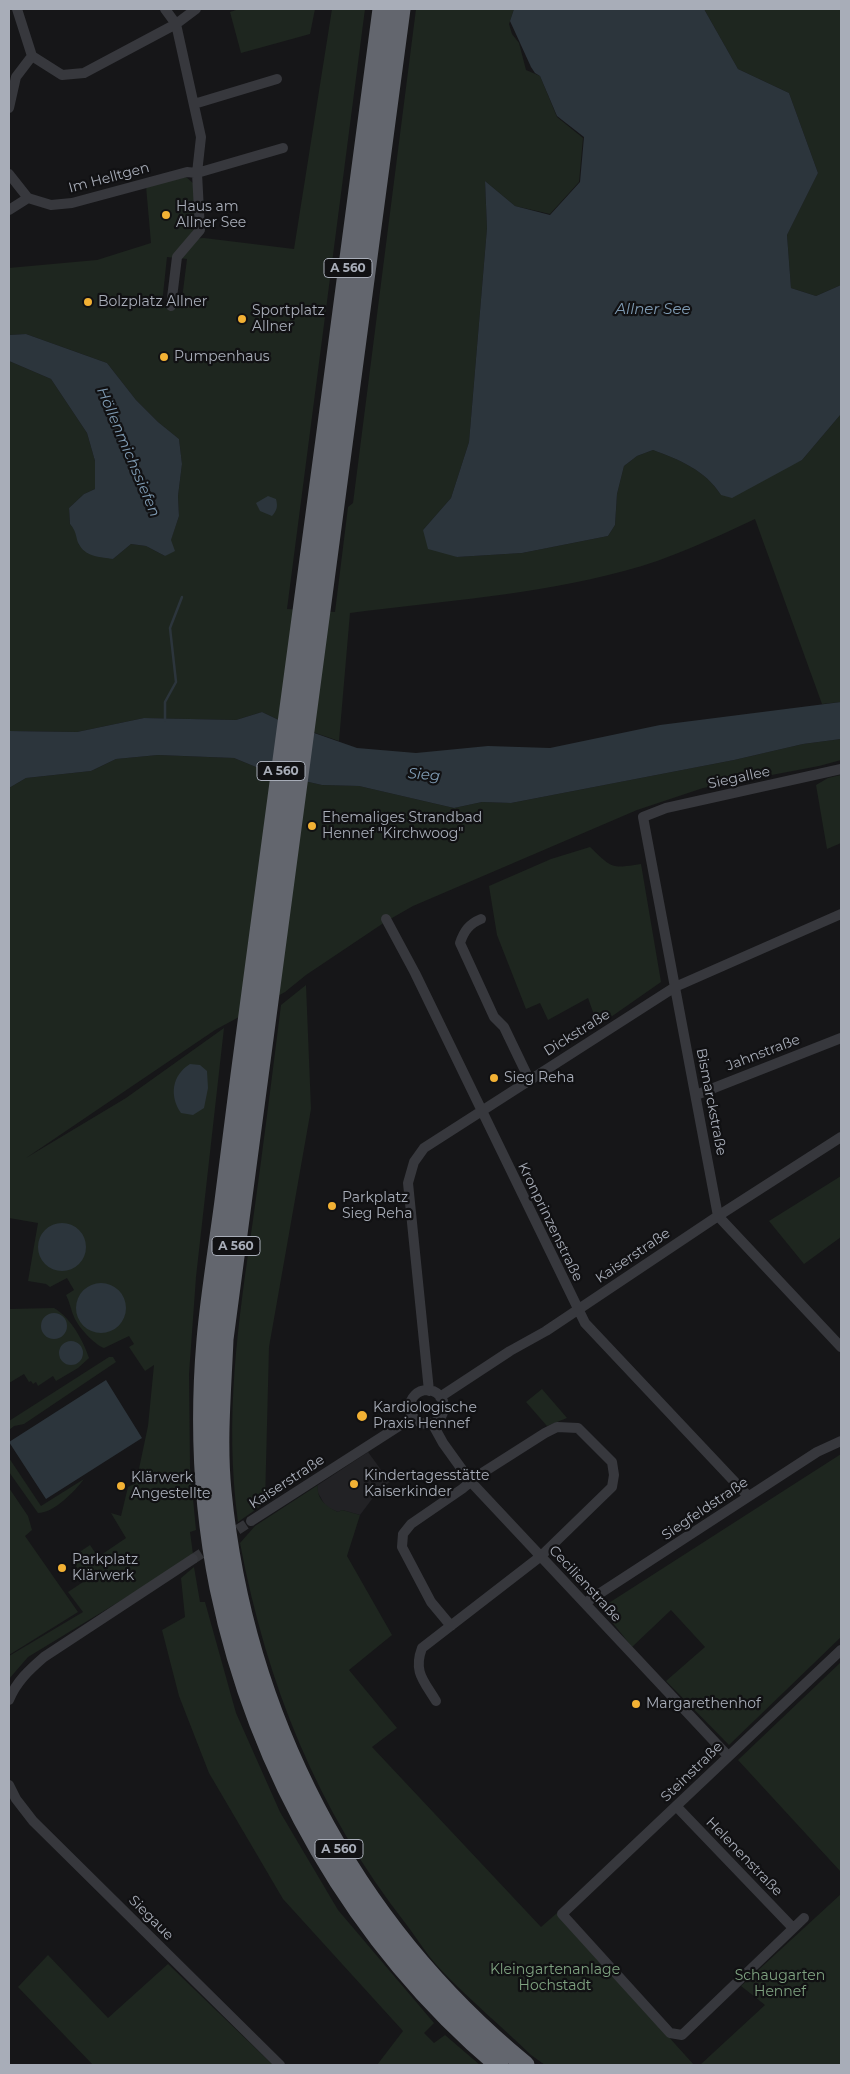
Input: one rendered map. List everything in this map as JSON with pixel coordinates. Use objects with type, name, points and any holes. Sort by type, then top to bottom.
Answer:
[{"type":"highway","name":"A 560","points":[[382,9],[206,1342],[203,1419],[206,1493],[219,1587],[234,1649],[253,1712],[290,1797],[355,1906],[389,1952],[422,1990],[499,2065]]},
{"type":"highway","name":"A 560","points":[[401,9],[343,433],[334,516],[224,1339],[221,1418],[222,1490],[236,1584],[263,1689],[293,1764],[322,1821],[356,1877],[390,1926],[428,1972],[471,2017],[525,2065]]},
{"type":"street","points":[[17,9],[32,56],[62,75],[84,73],[176,24],[196,9]]},
{"type":"street","points":[[165,9],[176,24],[201,137],[197,173],[200,230],[177,257],[171,306]]},
{"type":"street","points":[[9,108],[16,77],[32,56]]},
{"type":"street","points":[[194,104],[277,79]]},
{"type":"street","name":"Im Helltgen","points":[[28,198],[50,205],[72,203],[178,174],[197,173],[283,148]]},
{"type":"street","points":[[9,174],[28,198],[9,210]]},
{"type":"street","name":"Siegallee","points":[[643,817],[666,808],[841,769]]},
{"type":"street","name":"Bismarckstraße","points":[[643,817],[718,1216]]},
{"type":"street","name":"Dickstraße","points":[[429,1391],[408,1183],[414,1162],[424,1148],[480,1110],[675,987],[841,914]]},
{"type":"street","name":"Kronprinzenstraße","points":[[386,919],[577,1310],[585,1322],[748,1496]]},
{"type":"street","points":[[481,919],[473,922],[464,931],[460,943],[494,1017],[504,1027],[529,1080]]},
{"type":"street","name":"Jahnstraße","points":[[696,1095],[841,1038]]},
{"type":"street","name":"Kaiserstraße","points":[[440,1397],[510,1351],[546,1332],[718,1216],[841,1137]]},
{"type":"street","points":[[718,1216],[841,1347]]},
{"type":"street","points":[[429,1391],[440,1397],[443,1407],[442,1412],[440,1417],[432,1423],[419,1422],[413,1417],[410,1408],[412,1399],[419,1392],[429,1391]]},
{"type":"street","name":"Kaiserstraße","points":[[251,1521],[413,1417]]},
{"type":"street","name":"Cecilienstraße","points":[[432,1423],[443,1443],[471,1482],[728,1756]]},
{"type":"street","points":[[436,1701],[420,1673],[417,1661],[422,1648],[451,1626],[541,1556],[612,1487],[614,1475],[612,1462],[578,1428],[557,1427],[486,1470],[411,1524],[403,1534],[402,1547],[431,1602],[451,1626]]},
{"type":"street","name":"Siegfeldstraße","points":[[585,1603],[817,1452],[841,1441]]},
{"type":"street","points":[[9,1700],[26,1673],[44,1657],[193,1559]]},
{"type":"street","name":"Steinstraße","points":[[793,1928],[682,2035],[676,2035],[670,2033],[562,1914],[841,1650]]},
{"type":"street","name":"Siegaue","points":[[9,1785],[16,1799],[33,1821],[280,2065]]},
{"type":"street","name":"Helenenstraße","points":[[676,1806],[793,1928]]},
{"type":"street","points":[[793,1928],[804,1918]]},
{"type":"shaded area","name":"Kindertagesstätte Kaiserkinder","points":[[368,1452],[390,1482],[378,1491],[360,1515],[342,1510],[338,1512],[326,1507],[317,1491],[318,1485]]},
{"type":"green space","points":[[239,9],[315,9],[310,34],[241,53],[230,12]]},
{"type":"green space","points":[[332,9],[365,9],[287,609],[335,612],[348,507],[353,503],[416,9],[514,9],[509,24],[512,34],[519,43],[526,70],[540,76],[557,117],[583,138],[579,182],[550,214],[515,206],[485,181],[487,228],[469,442],[451,498],[423,530],[457,557],[522,553],[608,536],[615,525],[617,494],[624,466],[637,456],[653,450],[682,462],[700,472],[715,486],[721,495],[802,460],[841,414],[841,702],[822,704],[755,519],[658,561],[590,579],[522,592],[350,613],[339,741],[283,722],[262,712],[236,720],[144,718],[77,732],[9,731],[9,361],[51,379],[87,433],[95,461],[95,489],[84,494],[69,508],[70,524],[76,531],[79,545],[113,559],[131,544],[146,546],[165,556],[179,516],[178,496],[182,464],[179,439],[158,422],[136,400],[107,363],[26,334],[9,335],[9,268],[97,260],[151,243],[146,186],[186,177],[193,183],[196,222],[190,239],[204,238],[294,249]],"holes":[[[167,257],[175,258],[170,306],[162,304]],[[179,258],[187,259],[181,307],[173,306]]]},
{"type":"green space","points":[[704,9],[841,9],[841,285],[816,296],[791,288],[787,235],[818,173],[789,93],[738,69]]},
{"type":"green space","points":[[841,739],[841,760],[819,766],[703,788],[637,810],[413,906],[385,922],[306,975],[285,992],[215,1030],[26,1158],[126,1098],[224,1028],[196,1277],[189,1374],[190,1467],[196,1530],[190,1532],[193,1554],[181,1564],[28,1657],[9,1679],[9,1656],[83,1612],[68,1592],[86,1580],[73,1562],[80,1557],[78,1553],[90,1545],[98,1557],[126,1538],[111,1513],[121,1516],[128,1487],[136,1483],[148,1426],[154,1365],[145,1371],[129,1347],[134,1344],[129,1336],[104,1348],[87,1335],[76,1321],[66,1295],[74,1290],[67,1278],[50,1287],[46,1284],[28,1281],[38,1223],[9,1218],[9,788],[26,778],[91,771],[116,759],[158,755],[234,758],[273,774],[322,785],[359,786],[454,808],[482,802],[511,803],[734,760],[803,744]]},
{"type":"green space","points":[[841,775],[841,843],[827,849],[816,785],[828,778]]},
{"type":"green space","points":[[590,847],[612,865],[641,864],[661,982],[598,1026],[588,998],[548,1020],[540,1003],[526,1009],[497,935],[489,886],[551,859]]},
{"type":"green space","points":[[306,985],[311,1109],[269,1347],[265,1503],[238,1522],[232,1445],[235,1370],[242,1296],[281,1005]]},
{"type":"green space","points":[[841,1176],[841,1237],[804,1264],[769,1221]]},
{"type":"green space","points":[[54,1308],[76,1330],[89,1358],[78,1368],[56,1381],[53,1376],[38,1386],[36,1382],[33,1384],[31,1381],[29,1382],[24,1374],[9,1383],[9,1309]]},
{"type":"green space","points":[[109,1357],[113,1357],[116,1362],[24,1424],[14,1426],[9,1430],[9,1421]]},
{"type":"green space","points":[[542,1389],[567,1418],[547,1426],[526,1402]]},
{"type":"green space","points":[[841,1454],[841,1637],[729,1745],[666,1681],[705,1647],[671,1610],[632,1647],[601,1608]]},
{"type":"green space","points":[[9,1458],[41,1506],[84,1479],[70,1495],[57,1505],[38,1513],[9,1472]]},
{"type":"green space","name":"Kleingartenanlage Hochstadt","points":[[318,1485],[319,1494],[323,1502],[330,1508],[338,1512],[342,1510],[360,1515],[347,1556],[392,1635],[349,1670],[397,1728],[372,1747],[541,1927],[557,1913],[694,2065],[545,2065],[531,2055],[438,1967],[374,1881],[321,1791],[300,1744],[281,1696],[265,1646],[251,1595],[240,1543],[255,1526]]},
{"type":"green space","points":[[9,1488],[28,1516],[32,1530],[25,1536],[78,1612],[9,1655]]},
{"type":"green space","points":[[194,1567],[200,1602],[205,1602],[236,1713],[280,1812],[338,1910],[434,2023],[424,2033],[434,2043],[445,2035],[480,2065],[377,2065],[403,2031],[283,1899],[209,1773],[179,1696],[162,1630],[185,1617],[181,1578]]},
{"type":"green space","points":[[841,1662],[841,1872],[738,1760]]},
{"type":"green space","name":"Schaugarten Hennef","points":[[841,1894],[841,2065],[700,2065],[765,2005],[741,1986]]},
{"type":"green space","points":[[48,1955],[108,2018],[168,1964],[273,2065],[93,2065],[18,1987]]},
{"type":"water","name":"Allner See","points":[[514,9],[704,9],[738,69],[789,93],[818,173],[787,235],[791,288],[816,296],[841,285],[841,414],[802,460],[732,498],[721,495],[715,486],[700,472],[653,450],[637,456],[624,466],[617,494],[615,525],[608,536],[522,553],[457,557],[428,549],[423,530],[451,498],[469,442],[487,228],[485,181],[515,206],[550,215],[580,182],[584,137],[557,116],[540,76],[531,67],[510,21]]},
{"type":"water","points":[[26,334],[107,363],[136,400],[158,422],[179,439],[182,464],[178,496],[179,516],[171,540],[175,551],[165,556],[146,546],[131,544],[113,559],[90,554],[80,546],[70,524],[69,508],[84,494],[95,489],[95,461],[87,433],[51,379],[9,361],[9,335]]},
{"type":"water","points":[[268,496],[276,499],[277,502],[277,508],[272,516],[260,511],[256,503]]},
{"type":"water","name":"Sieg","points":[[841,702],[841,739],[803,744],[734,760],[511,803],[482,802],[454,808],[359,786],[322,785],[273,774],[234,758],[158,755],[116,759],[91,771],[26,778],[9,788],[9,731],[77,732],[144,718],[236,720],[262,712],[283,722],[357,748],[416,753],[488,746],[550,748],[660,725]]},
{"type":"water","points":[[190,1064],[200,1065],[207,1071],[208,1088],[204,1108],[193,1115],[181,1113],[174,1093],[174,1086],[179,1074]]},
{"type":"water","points":[[57,1223],[67,1223],[76,1227],[82,1233],[86,1247],[82,1261],[76,1267],[67,1271],[57,1271],[48,1267],[42,1261],[38,1252],[38,1242],[42,1233],[48,1227]]},
{"type":"water","points":[[101,1283],[119,1290],[126,1308],[119,1326],[101,1333],[83,1326],[76,1308],[83,1290]]},
{"type":"water","points":[[54,1313],[63,1317],[67,1326],[63,1335],[54,1339],[45,1335],[41,1326],[45,1317]]},
{"type":"water","points":[[66,1341],[76,1341],[83,1348],[83,1358],[76,1365],[66,1365],[59,1358],[59,1348]]},
{"type":"water","points":[[106,1380],[142,1438],[46,1499],[9,1442]]},
{"type":"waterway","name":"Höllenmichssiefen","points":[[165,720],[165,702],[176,682],[170,628],[182,597]]},
{"type":"tunnel","points":[[225,1538],[251,1521]]},
{"type":"tunnel","points":[[193,1559],[213,1546]]},
{"type":"place","name":"Haus am Allner See","points":[[166,215]]},
{"type":"place","name":"Bolzplatz Allner","points":[[88,302]]},
{"type":"place","name":"Sportplatz Allner","points":[[242,319]]},
{"type":"place","name":"Pumpenhaus","points":[[164,357]]},
{"type":"place","name":"Ehemaliges Strandbad Hennef \"Kirchwoog\"","points":[[312,826]]},
{"type":"place","name":"Sieg Reha","points":[[494,1078]]},
{"type":"place","name":"Parkplatz Sieg Reha","points":[[332,1206]]},
{"type":"place","name":"Kardiologische Praxis Hennef","points":[[362,1416]]},
{"type":"place","name":"Kindertagesstätte Kaiserkinder","points":[[354,1484]]},
{"type":"place","name":"Klärwerk Angestellte","points":[[121,1486]]},
{"type":"place","name":"Parkplatz Klärwerk","points":[[62,1568]]},
{"type":"place","name":"Margarethenhof","points":[[636,1704]]}]
